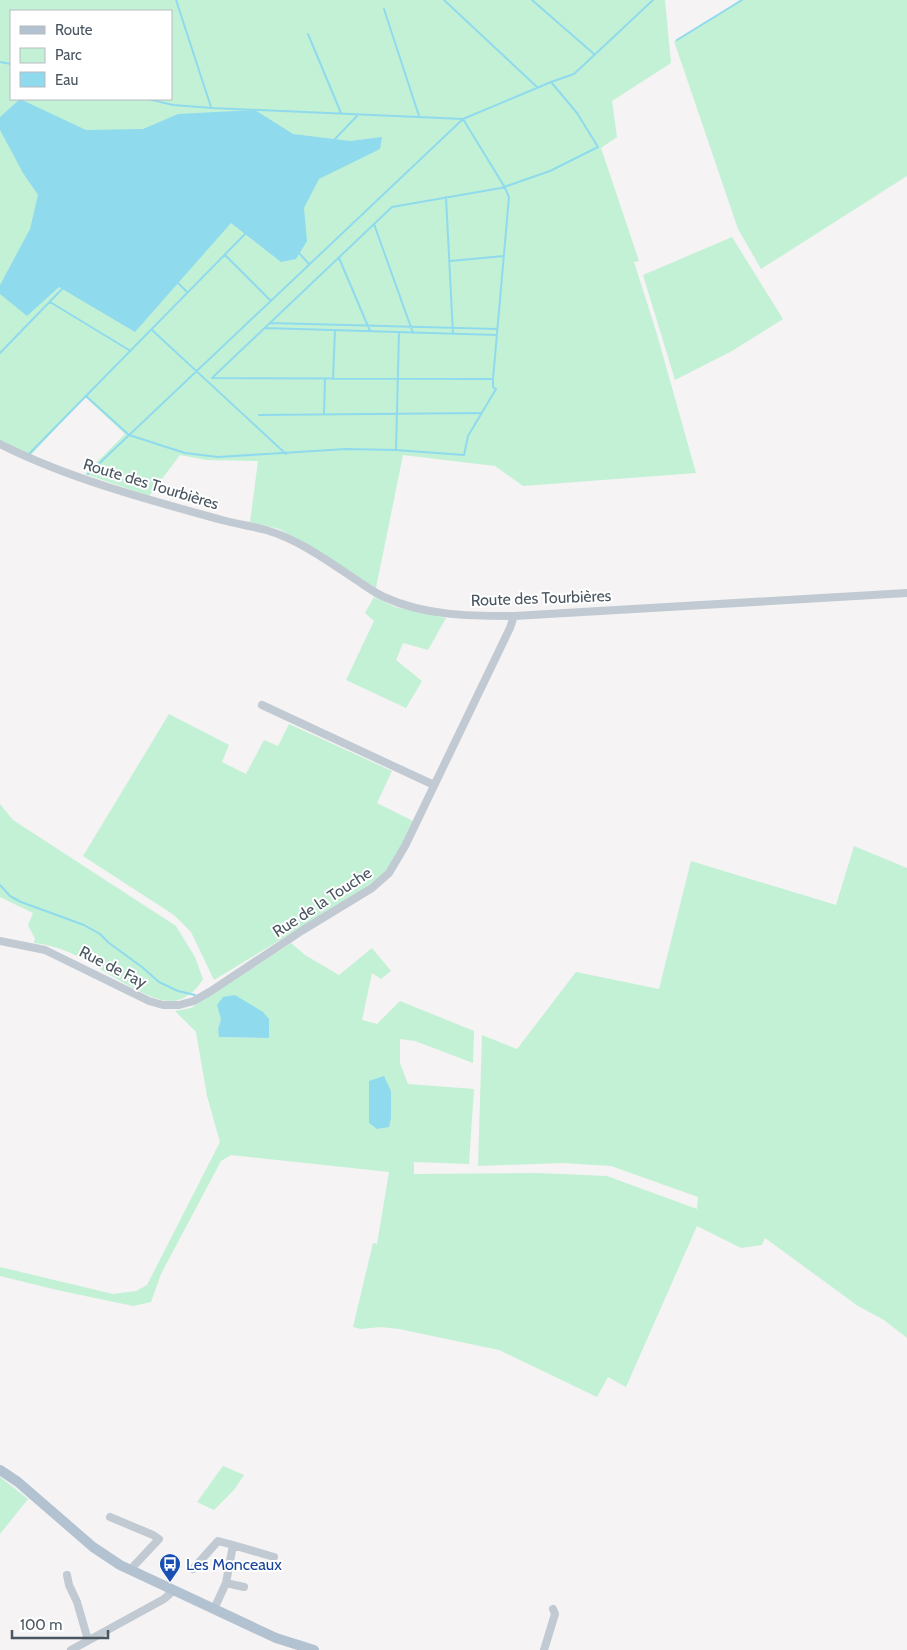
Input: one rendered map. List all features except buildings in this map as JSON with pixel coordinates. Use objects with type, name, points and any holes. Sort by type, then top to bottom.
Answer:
[{"type":"main road","points":[[0,1470],[18,1482],[93,1547],[120,1565],[282,1641],[314,1650]]},
{"type":"street","name":"Route des Tourbières","points":[[0,444],[26,457],[84,478],[288,538],[383,597],[437,613],[514,616],[907,592]]},
{"type":"street","name":"Rue de la Touche","points":[[211,991],[303,930],[381,882],[396,862],[510,628],[514,616]]},
{"type":"street","points":[[262,705],[434,785]]},
{"type":"street","name":"Rue de Fay","points":[[0,941],[56,954],[157,1004],[179,1005],[211,991]]},
{"type":"street","points":[[110,1517],[159,1539],[130,1570]]},
{"type":"street","points":[[192,1569],[218,1541],[274,1557]]},
{"type":"street","points":[[214,1610],[226,1583],[233,1545]]},
{"type":"street","points":[[67,1575],[69,1585],[78,1602],[85,1644]]},
{"type":"street","points":[[226,1583],[244,1587]]},
{"type":"street","points":[[71,1650],[164,1599],[173,1591]]},
{"type":"street","points":[[544,1650],[555,1614],[553,1609]]},
{"type":"green space","points":[[0,0],[665,0],[671,63],[612,101],[617,137],[601,148],[639,261],[634,262],[656,331],[696,473],[523,486],[495,466],[403,455],[376,588],[279,529],[250,522],[258,461],[206,460],[180,455],[149,496],[85,474],[125,434],[85,397],[29,457],[0,442]]},
{"type":"green space","points":[[741,0],[907,0],[907,176],[761,269],[738,229],[674,41]]},
{"type":"green space","points":[[732,237],[783,319],[732,351],[675,380],[643,275]]},
{"type":"green space","points":[[374,597],[395,607],[446,618],[428,650],[403,643],[396,660],[422,681],[406,708],[346,680],[374,621],[365,613]]},
{"type":"green space","points":[[169,714],[229,745],[222,762],[246,774],[264,740],[278,746],[289,724],[392,771],[377,803],[413,821],[395,859],[381,876],[356,894],[214,980],[191,932],[174,915],[83,856]]},
{"type":"green space","points":[[0,804],[13,820],[176,926],[195,957],[203,979],[197,987],[182,999],[173,1001],[162,1000],[137,990],[70,953],[34,943],[35,939],[28,925],[33,913],[0,897]]},
{"type":"green space","points":[[854,846],[907,868],[907,1338],[884,1320],[858,1306],[765,1238],[762,1245],[741,1248],[697,1226],[626,1387],[608,1377],[597,1397],[499,1350],[399,1329],[381,1327],[361,1329],[353,1327],[373,1243],[377,1244],[389,1172],[231,1155],[221,1161],[161,1274],[151,1302],[133,1306],[0,1276],[0,1267],[113,1294],[136,1291],[147,1285],[220,1142],[207,1096],[196,1032],[175,1011],[191,1008],[291,943],[305,955],[339,975],[372,948],[391,971],[381,979],[372,973],[362,1020],[377,1024],[400,1001],[474,1031],[473,1063],[415,1041],[400,1039],[400,1063],[408,1084],[474,1089],[469,1164],[414,1162],[414,1174],[536,1173],[607,1176],[697,1209],[698,1197],[611,1166],[562,1163],[478,1166],[482,1035],[517,1049],[576,972],[659,989],[691,861],[836,905]],"holes":[[[221,1019],[269,1038],[220,1037],[218,1029]],[[369,1081],[377,1129],[369,1123]]]},
{"type":"green space","points":[[223,1466],[244,1475],[234,1490],[214,1510],[197,1502]]},
{"type":"green space","points":[[0,1477],[28,1499],[0,1534]]},
{"type":"water","points":[[19,100],[86,130],[143,129],[178,114],[255,110],[293,134],[350,141],[382,137],[380,149],[319,179],[304,208],[307,241],[296,259],[281,262],[231,223],[135,332],[59,287],[27,316],[0,294],[0,285],[30,229],[38,195],[23,173],[0,130],[0,117]]},
{"type":"water","points":[[235,995],[263,1012],[269,1019],[269,1038],[219,1037],[218,1029],[221,1019],[217,1005],[223,997]]},
{"type":"water","points":[[384,1076],[391,1091],[391,1118],[389,1127],[377,1129],[369,1123],[369,1081]]},
{"type":"waterway","points":[[176,0],[211,107]]},
{"type":"waterway","points":[[444,0],[537,87]]},
{"type":"waterway","points":[[532,0],[594,54]]},
{"type":"waterway","points":[[88,474],[463,119],[574,74],[653,0]]},
{"type":"waterway","points":[[677,40],[742,0]]},
{"type":"waterway","points":[[384,9],[419,116]]},
{"type":"waterway","points":[[308,34],[341,113]]},
{"type":"waterway","points":[[0,62],[10,64]]},
{"type":"waterway","points":[[493,379],[212,378],[392,207],[501,188],[550,171],[598,147],[577,113],[551,82]]},
{"type":"waterway","points":[[86,396],[129,435],[185,453],[218,457],[346,449],[396,450],[464,455],[468,436],[496,389],[493,387],[493,379],[509,197],[463,119],[212,108],[173,105],[152,100]]},
{"type":"waterway","points":[[334,140],[357,116]]},
{"type":"waterway","points":[[446,197],[453,334]]},
{"type":"waterway","points":[[374,224],[413,333]]},
{"type":"waterway","points":[[28,455],[247,232]]},
{"type":"waterway","points":[[299,253],[309,264]]},
{"type":"waterway","points":[[225,255],[271,301]]},
{"type":"waterway","points":[[450,261],[504,256]]},
{"type":"waterway","points":[[339,258],[370,331]]},
{"type":"waterway","points":[[177,282],[187,292]]},
{"type":"waterway","points":[[0,353],[63,288]]},
{"type":"waterway","points":[[50,302],[129,350]]},
{"type":"waterway","points":[[270,323],[497,329]]},
{"type":"waterway","points":[[265,328],[497,335]]},
{"type":"waterway","points":[[152,330],[286,454]]},
{"type":"waterway","points":[[333,379],[335,330]]},
{"type":"waterway","points":[[396,450],[399,332]]},
{"type":"waterway","points":[[324,414],[325,379]]},
{"type":"waterway","points":[[259,415],[481,413]]},
{"type":"waterway","points":[[0,885],[10,896],[21,902],[84,925],[100,934],[159,982],[178,991],[195,995]]},
{"type":"place","name":"Les Monceaux","points":[[170,1583]]}]
